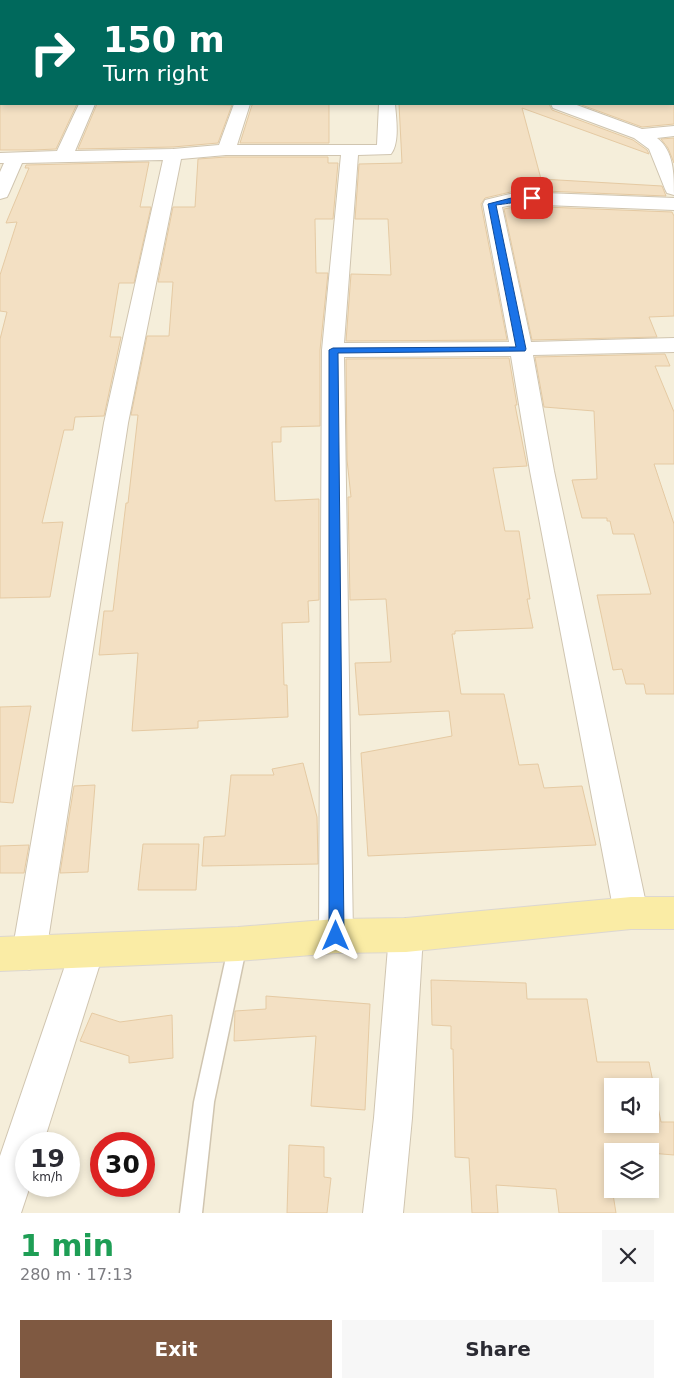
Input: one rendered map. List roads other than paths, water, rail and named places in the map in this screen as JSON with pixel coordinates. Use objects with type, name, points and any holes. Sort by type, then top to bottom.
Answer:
[{"type":"main road","points":[[15,954],[238,944],[336,936],[406,935],[631,913],[674,913]]},
{"type":"street","points":[[64,155],[87,105]]},
{"type":"street","points":[[226,150],[242,105]]},
{"type":"street","points":[[0,193],[7,158],[64,155],[173,154],[226,150],[385,150],[388,134],[387,105]]},
{"type":"street","points":[[562,105],[640,134],[657,146],[674,189]]},
{"type":"street","points":[[640,134],[674,131]]},
{"type":"street","points":[[336,936],[333,350],[350,149]]},
{"type":"street","points":[[15,954],[116,423],[173,154]]},
{"type":"street","points":[[631,913],[542,471],[521,349],[492,204],[519,198],[674,204]]},
{"type":"street","points":[[333,350],[521,349],[674,345]]},
{"type":"street","points":[[383,1213],[393,1118],[406,935]]},
{"type":"street","points":[[1,1213],[87,951]]},
{"type":"lane","points":[[191,1213],[204,1102],[238,944]]}]
